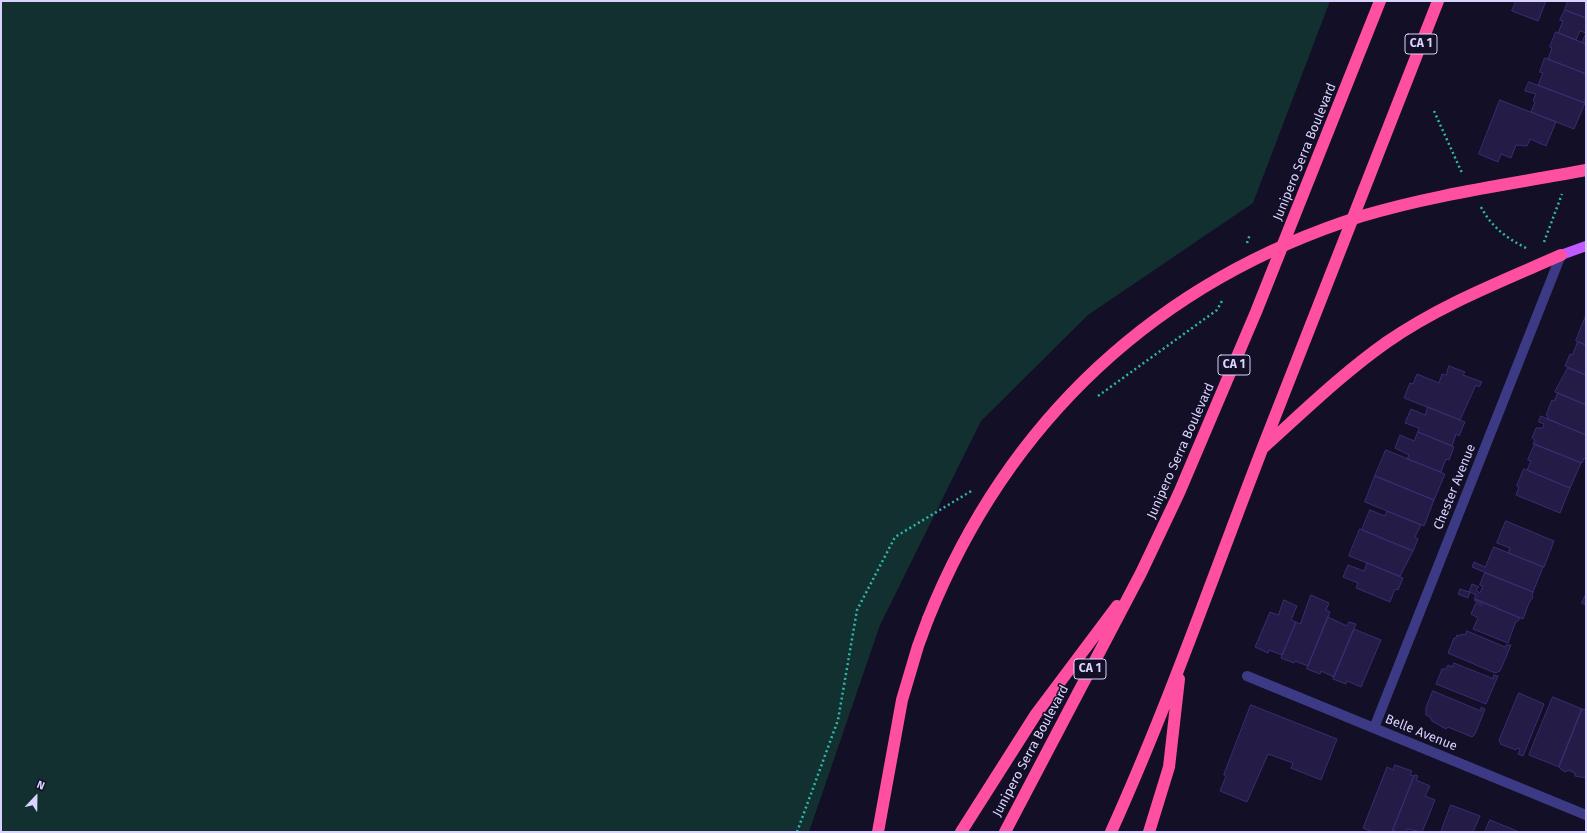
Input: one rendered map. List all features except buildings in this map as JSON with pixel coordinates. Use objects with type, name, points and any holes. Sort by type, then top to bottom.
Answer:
[{"type":"highway","name":"Junipero Serra Boulevard","points":[[1005,832],[1141,573],[1179,493],[1237,358],[1380,1]]},
{"type":"highway","name":"CA 1","points":[[1111,832],[1182,662],[1262,450],[1438,1]]},
{"type":"highway","points":[[878,832],[902,700],[918,646],[941,587],[967,534],[998,485],[1032,438],[1052,415],[1117,350],[1165,312],[1244,264],[1304,236],[1404,205],[1586,170]]},
{"type":"highway","points":[[1262,450],[1334,383],[1387,342],[1447,307],[1561,255]]},
{"type":"highway","points":[[961,832],[1036,714],[1141,573]]},
{"type":"highway","points":[[1149,832],[1169,767],[1182,662]]},
{"type":"main road","points":[[1561,255],[1586,246]]},
{"type":"street","name":"Chester Avenue","points":[[1374,728],[1561,255]]},
{"type":"street","name":"Belle Avenue","points":[[1247,676],[1586,815]]},
{"type":"green space","points":[[1,1],[1330,1],[1253,203],[1088,315],[981,421],[880,625],[809,832],[1,832]]}]
